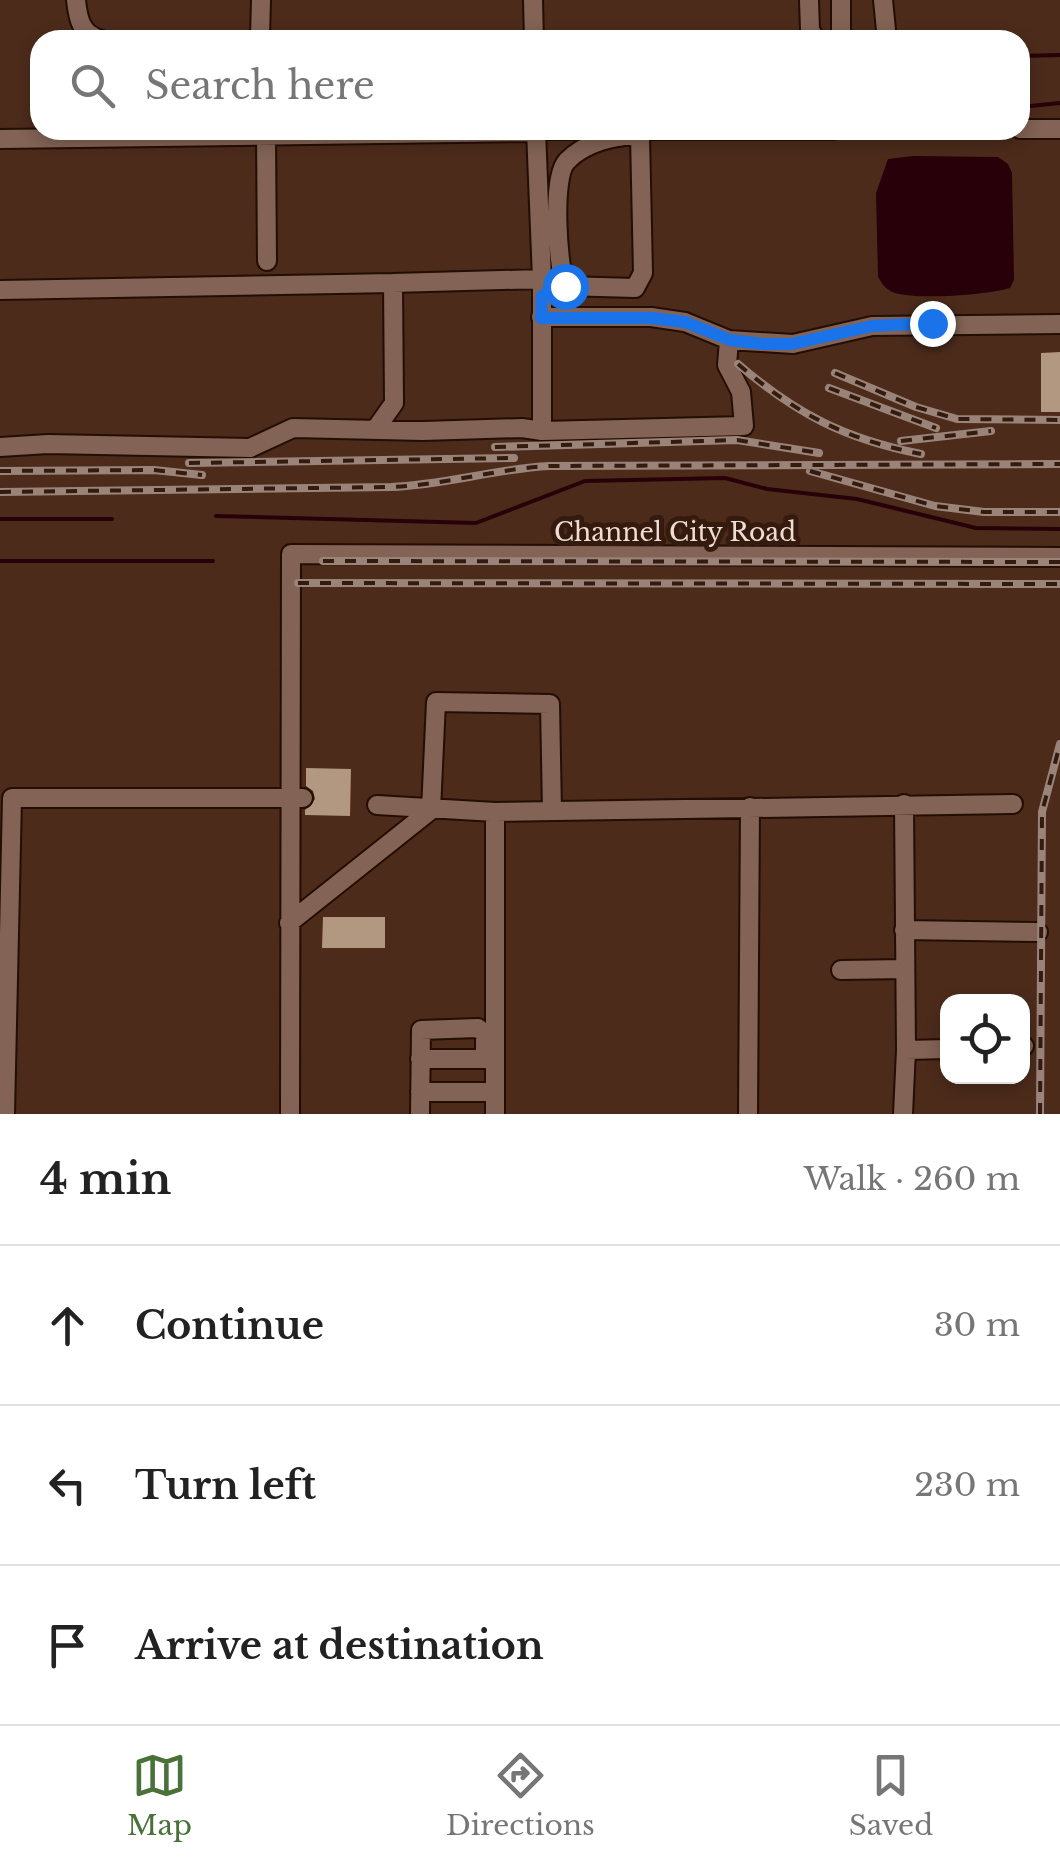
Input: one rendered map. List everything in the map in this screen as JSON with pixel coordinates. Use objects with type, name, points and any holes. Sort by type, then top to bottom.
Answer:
[{"type":"lane","points":[[76,0],[78,22],[86,30]]},
{"type":"lane","points":[[260,30],[261,0]]},
{"type":"lane","points":[[533,0],[534,30]]},
{"type":"lane","points":[[809,0],[810,30]]},
{"type":"lane","points":[[840,0],[841,30]]},
{"type":"lane","points":[[883,0],[886,30]]},
{"type":"lane","points":[[1030,129],[1060,129]]},
{"type":"lane","points":[[0,139],[30,139]]},
{"type":"lane","points":[[266,140],[267,272]]},
{"type":"lane","points":[[534,140],[542,288],[542,432]]},
{"type":"lane","points":[[605,140],[567,160],[559,174],[559,268],[564,282],[572,288],[635,288],[640,281],[640,140]]},
{"type":"lane","points":[[0,290],[267,272],[393,283],[542,288],[564,282]]},
{"type":"lane","points":[[374,430],[394,403],[393,283]]},
{"type":"lane","points":[[541,318],[668,320],[685,322],[730,340],[792,344],[872,326],[1060,324]]},
{"type":"lane","points":[[0,447],[48,444],[250,448],[293,428],[522,428],[542,432],[744,426],[741,392],[727,365],[730,340]]},
{"type":"lane","name":"Channel City Road","points":[[295,798],[291,554],[1060,557]]},
{"type":"lane","points":[[289,923],[431,810],[436,702],[550,704],[552,811]]},
{"type":"lane","points":[[3,1110],[12,798],[295,798],[289,923],[290,1114]]},
{"type":"lane","points":[[902,1114],[906,1050],[904,804]]},
{"type":"lane","points":[[377,805],[495,812],[1013,804]]},
{"type":"lane","points":[[748,1114],[750,807]]},
{"type":"lane","points":[[495,812],[495,1114]]},
{"type":"lane","points":[[904,930],[1038,932]]},
{"type":"lane","points":[[842,970],[905,969]]},
{"type":"lane","points":[[420,1114],[422,1029],[478,1028],[485,1034],[484,1114]]},
{"type":"lane","points":[[906,1050],[940,1049]]},
{"type":"lane","points":[[420,1059],[485,1059]]},
{"type":"lane","points":[[420,1092],[485,1092]]},
{"type":"shaded area","points":[[0,0],[1060,0],[1060,1114],[0,1114]]},
{"type":"shaded area","points":[[998,157],[1008,164],[1012,173],[1014,280],[1010,288],[969,295],[920,296],[895,293],[883,285],[878,277],[876,193],[888,159]]},
{"type":"building","points":[[1060,352],[1060,412],[1041,412],[1041,353]]},
{"type":"building","points":[[306,768],[351,769],[350,816],[305,815],[315,799],[306,786]]},
{"type":"building","points":[[323,917],[385,917],[385,948],[322,948]]},
{"type":"waterway","points":[[1030,56],[1060,55]]},
{"type":"waterway","points":[[1030,106],[1060,103]]},
{"type":"waterway","points":[[216,516],[476,523],[585,481],[725,478],[767,489],[857,499],[976,528],[1060,529]]},
{"type":"waterway","points":[[0,519],[112,519]]},
{"type":"waterway","points":[[0,561],[213,561]]},
{"type":"railway","points":[[738,364],[780,397],[823,422],[868,441],[921,454]]},
{"type":"railway","points":[[835,373],[916,407],[957,419],[1060,420]]},
{"type":"railway","points":[[829,388],[936,428]]},
{"type":"railway","points":[[901,441],[991,431]]},
{"type":"railway","points":[[495,447],[737,440],[819,453]]},
{"type":"railway","points":[[189,463],[514,458]]},
{"type":"railway","points":[[0,492],[391,487],[549,466],[1060,464]]},
{"type":"railway","points":[[0,471],[154,470],[202,475]]},
{"type":"railway","points":[[810,471],[935,506],[984,512],[1060,512]]},
{"type":"railway","points":[[323,561],[1060,562]]},
{"type":"railway","points":[[298,583],[1060,584]]},
{"type":"railway","points":[[1040,1114],[1042,812],[1060,744]]},
{"type":"route","points":[[565,286],[564,282],[542,296],[541,318],[651,318],[685,322],[730,340],[763,344],[792,344],[872,326],[932,323]]}]
